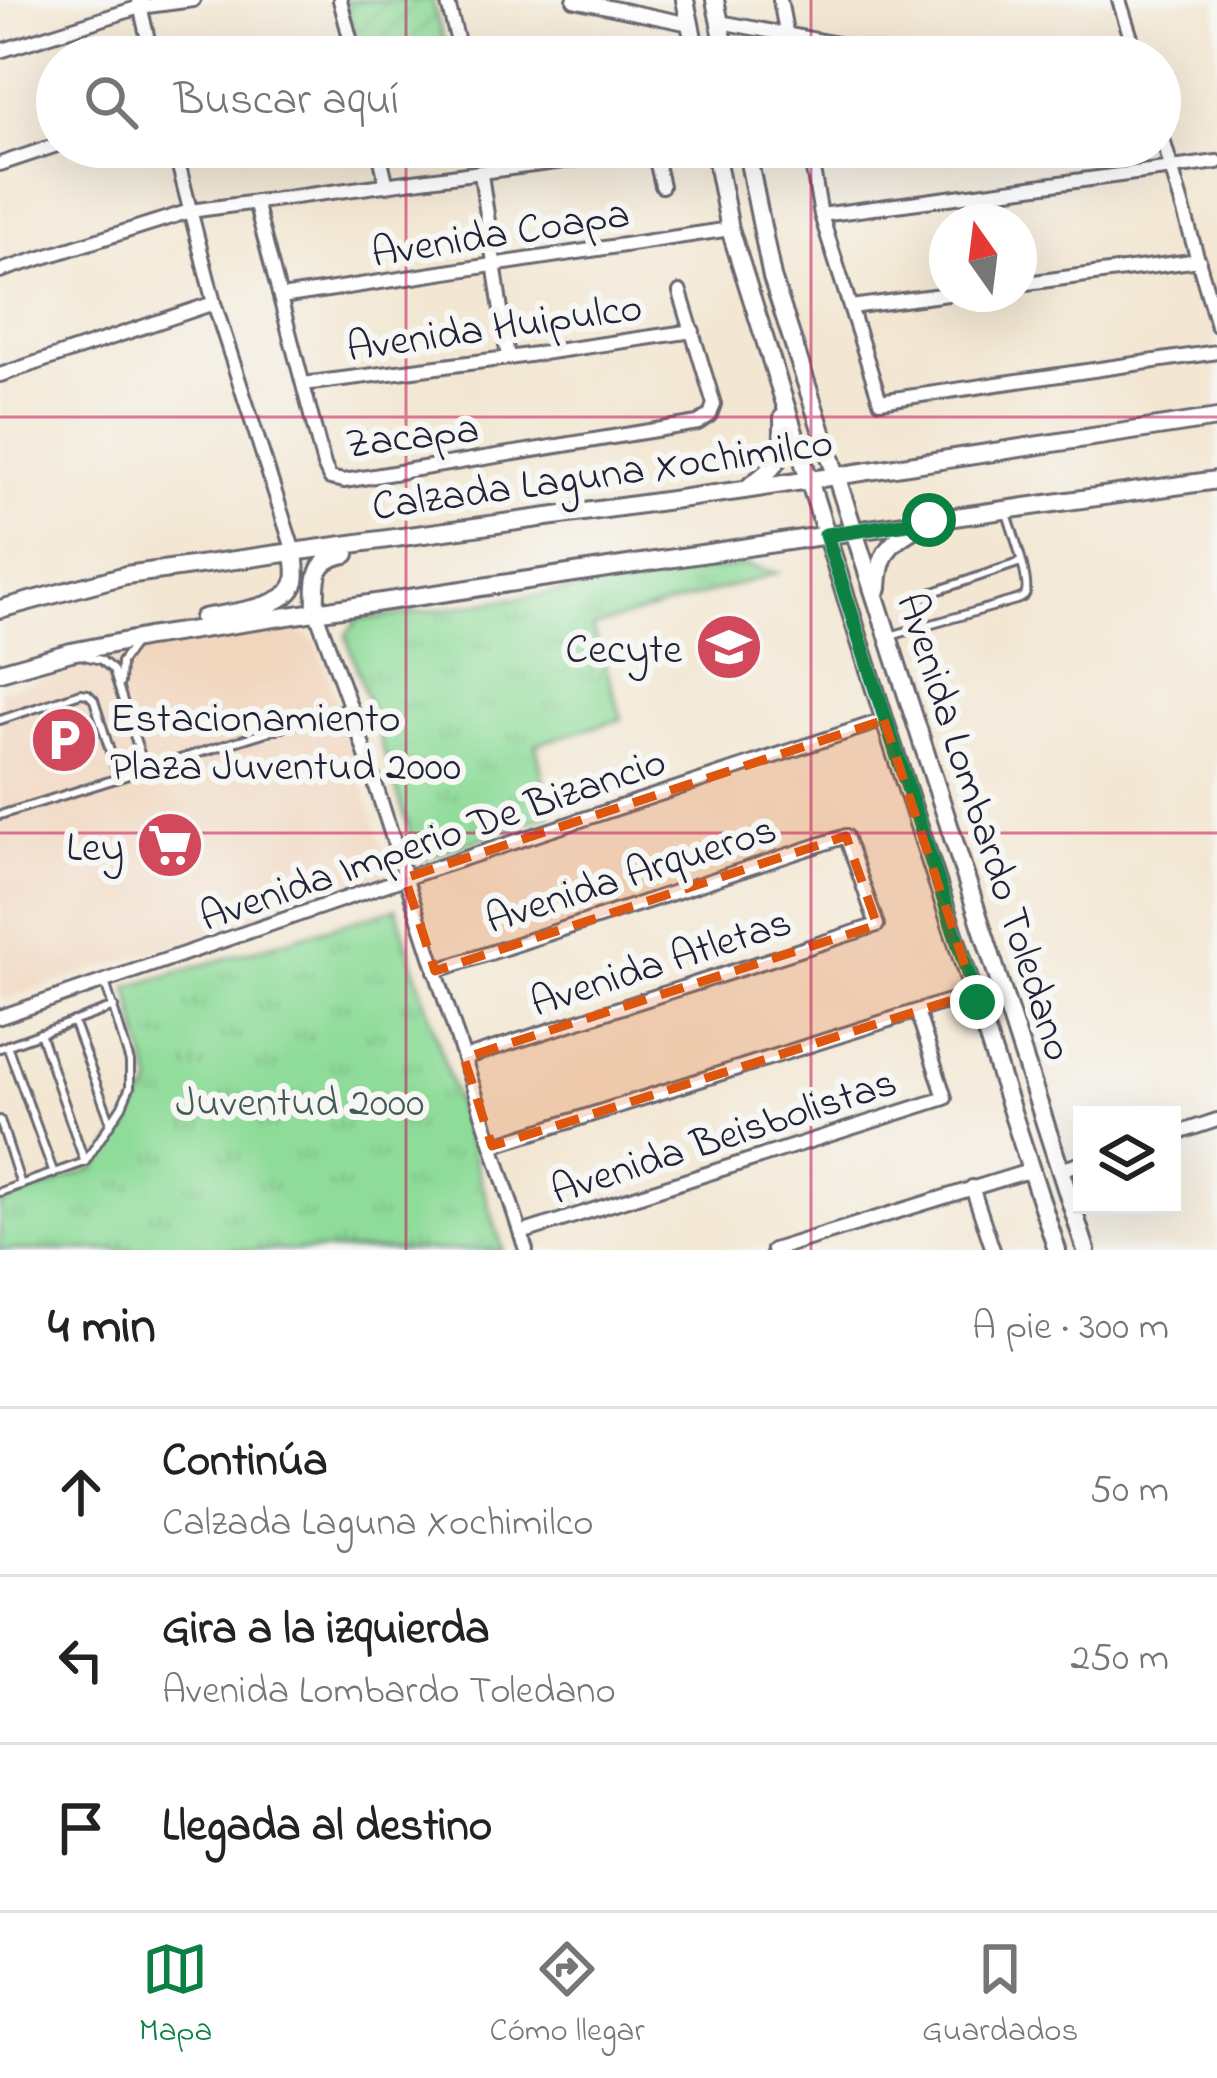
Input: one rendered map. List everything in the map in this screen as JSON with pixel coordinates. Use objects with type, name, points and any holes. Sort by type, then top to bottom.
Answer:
[{"type":"main road","points":[[685,0],[693,36]]},
{"type":"main road","points":[[715,0],[723,36]]},
{"type":"main road","name":"Avenida Lombardo Toledano","points":[[718,168],[730,229],[1057,1250]]},
{"type":"main road","name":"Avenida Lombardo Toledano","points":[[750,168],[772,277],[1086,1250]]},
{"type":"main road","points":[[744,490],[772,470],[780,457],[783,398]]},
{"type":"main road","name":"Calzada Laguna Xochimilco","points":[[0,609],[111,578],[1217,418]]},
{"type":"main road","points":[[0,671],[148,637],[1217,480]]},
{"type":"main road","points":[[877,600],[882,557],[892,543],[929,520]]},
{"type":"main road","points":[[316,612],[316,577],[333,556],[490,532],[511,522]]},
{"type":"main road","points":[[110,644],[137,633],[276,602],[296,579],[294,552]]},
{"type":"main road","points":[[976,998],[1004,1056],[1025,1060]]},
{"type":"main road","points":[[1018,1124],[1036,1129],[1060,1170]]},
{"type":"street","points":[[43,36],[139,3],[193,0]]},
{"type":"street","points":[[340,0],[349,36]]},
{"type":"street","points":[[447,0],[456,36]]},
{"type":"street","points":[[574,0],[690,24]]},
{"type":"street","points":[[780,0],[787,34]]},
{"type":"street","points":[[1119,0],[1130,36]]},
{"type":"street","points":[[139,3],[147,36]]},
{"type":"street","points":[[720,22],[797,36]]},
{"type":"street","points":[[0,51],[36,39]]},
{"type":"street","points":[[0,164],[36,153]]},
{"type":"street","points":[[1181,167],[1217,162]]},
{"type":"street","points":[[179,168],[214,303],[294,552]]},
{"type":"street","points":[[383,168],[388,186]]},
{"type":"street","points":[[0,271],[190,211],[521,168]]},
{"type":"street","points":[[658,168],[662,186]]},
{"type":"street","points":[[812,168],[821,215],[880,401],[1217,352]]},
{"type":"street","points":[[821,215],[1172,168],[1217,325]]},
{"type":"street","points":[[481,174],[508,358]]},
{"type":"street","name":"Zacapa","points":[[255,202],[330,478],[344,481],[698,424],[710,415],[714,404],[693,331]]},
{"type":"street","name":"Avenida Coapa","points":[[281,296],[730,229]]},
{"type":"street","points":[[1037,282],[1198,260]]},
{"type":"street","points":[[680,292],[693,331]]},
{"type":"street","points":[[851,307],[929,297]]},
{"type":"street","points":[[1,371],[214,303]]},
{"type":"street","name":"Avenida Huipulco","points":[[303,384],[693,331]]},
{"type":"street","points":[[316,612],[526,1250]]},
{"type":"street","name":"Avenida Imperio De Bizancio","points":[[0,1017],[884,720]]},
{"type":"street","name":"Avenida Arqueros","points":[[435,971],[846,836],[877,925]]},
{"type":"street","name":"Avenida Atletas","points":[[464,1058],[877,925]]},
{"type":"street","points":[[492,1146],[917,1011],[976,998]]},
{"type":"street","name":"Avenida Beisbolistas","points":[[521,1233],[945,1098],[917,1011]]},
{"type":"street","points":[[1181,1132],[1217,1120]]},
{"type":"street","points":[[1060,1170],[1073,1166]]},
{"type":"street","points":[[773,1250],[1032,1170]]},
{"type":"street","points":[[972,1187],[993,1250]]},
{"type":"lane","points":[[889,636],[1025,595],[1028,588],[1006,509]]},
{"type":"lane","points":[[923,627],[917,601],[921,596],[1021,562]]},
{"type":"lane","points":[[120,686],[124,656],[148,637]]},
{"type":"lane","points":[[71,652],[105,662],[113,670],[145,769]]},
{"type":"lane","points":[[0,720],[88,694],[94,700],[118,777]]},
{"type":"lane","points":[[0,815],[350,706]]},
{"type":"lane","points":[[0,1192],[85,1162],[130,1087],[131,1073],[105,982]]},
{"type":"lane","points":[[54,1174],[3,1047],[114,1007]]},
{"type":"lane","points":[[73,1022],[111,1123]]},
{"type":"lane","points":[[40,1033],[85,1162]]},
{"type":"lane","points":[[0,1120],[21,1186]]},
{"type":"highlighted area","points":[[884,720],[974,993],[492,1146],[464,1058],[877,925],[846,836],[435,971],[405,878]]},
{"type":"shaded area","points":[[298,631],[318,647],[391,875],[0,1000],[0,690],[110,657]]},
{"type":"green space","points":[[346,0],[432,0],[442,36],[354,36]]},
{"type":"green space","points":[[744,565],[777,573],[593,627],[622,719],[536,744],[550,815],[419,860],[346,635],[358,619]]},
{"type":"green space","name":"Juventud 2000","points":[[396,908],[503,1250],[0,1250],[0,1204],[96,1168],[152,1086],[128,987]]},
{"type":"place","name":"Cecyte","points":[[729,647]]},
{"type":"place","name":"Estacionamiento Plaza Juventud 2000","points":[[64,740]]},
{"type":"place","name":"Ley","points":[[170,845]]},
{"type":"route","points":[[929,520],[826,535],[977,1002]]}]
